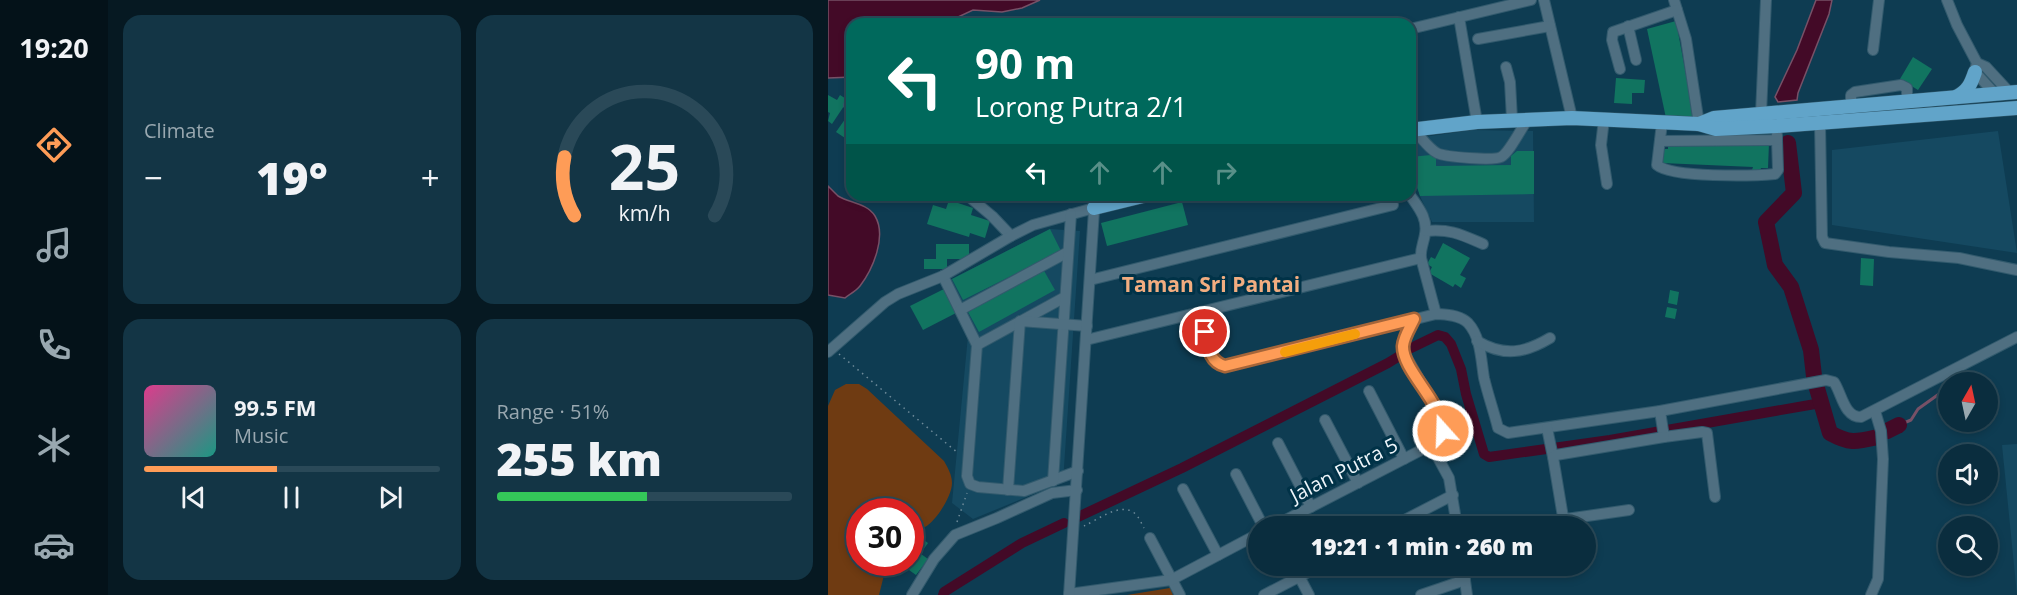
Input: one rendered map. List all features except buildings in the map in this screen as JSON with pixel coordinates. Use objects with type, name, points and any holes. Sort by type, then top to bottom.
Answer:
[{"type":"main road","points":[[1954,97],[1965,93],[1976,67]]},
{"type":"main road","points":[[1699,124],[1714,118],[1954,97],[1995,94],[2014,100]]},
{"type":"main road","points":[[1416,130],[1512,119],[1572,118],[1699,124],[1716,129],[1777,133],[1821,123],[2014,100]]},
{"type":"main road","points":[[2014,100],[2017,121]]},
{"type":"street","points":[[1416,28],[1531,0]]},
{"type":"street","points":[[1544,0],[1572,118]]},
{"type":"street","points":[[1761,114],[1766,0]]},
{"type":"street","points":[[1874,50],[1879,0]]},
{"type":"street","points":[[1947,0],[1976,67],[1995,94]]},
{"type":"street","points":[[1620,69],[1611,35],[1617,29],[1676,5],[1689,57],[1699,124]]},
{"type":"street","points":[[1459,17],[1477,122]]},
{"type":"street","points":[[1478,39],[1550,26]]},
{"type":"street","points":[[1628,26],[1636,60]]},
{"type":"street","points":[[1506,67],[1510,82],[1512,119]]},
{"type":"street","points":[[1976,67],[1986,67],[2014,100]]},
{"type":"street","points":[[1416,134],[1439,154],[1452,157],[1498,158],[1506,153],[1528,119]]},
{"type":"street","points":[[1604,119],[1601,145],[1607,184]]},
{"type":"street","points":[[1660,141],[1777,133],[1778,170],[1773,174],[1700,174],[1662,169],[1657,165],[1662,123]]},
{"type":"street","points":[[1821,123],[1822,237],[1825,243],[1889,252],[1959,258],[2017,270]]},
{"type":"street","points":[[974,201],[1011,236]]},
{"type":"street","points":[[830,350],[885,302],[898,294],[943,276],[1033,225],[1071,214],[1095,201]]},
{"type":"street","points":[[1095,201],[1069,594],[1171,580],[1248,539]]},
{"type":"street","points":[[1414,201],[1424,215],[1426,231],[1421,258],[1436,314]]},
{"type":"street","points":[[1090,280],[1393,205]]},
{"type":"street","points":[[1053,481],[1071,214]]},
{"type":"street","points":[[1426,231],[1444,229],[1453,231],[1483,244]]},
{"type":"street","points":[[960,310],[1068,252]]},
{"type":"street","points":[[1086,340],[1421,258]]},
{"type":"street","points":[[943,276],[977,345],[967,476],[970,484],[1008,490],[1031,490],[1078,471]]},
{"type":"street","points":[[977,345],[1065,297]]},
{"type":"street","points":[[1200,312],[1209,351],[1214,361],[1225,366],[1436,314],[1463,320],[1468,323],[1478,341],[1498,428],[1508,433],[1660,411],[1829,380],[1834,382],[1847,410],[1853,416],[1861,417],[2017,337]]},
{"type":"street","points":[[1414,319],[1405,338],[1404,353],[1443,424],[1440,437],[1431,445],[1444,466],[1453,495],[1456,516]]},
{"type":"street","points":[[1020,321],[1087,326]]},
{"type":"street","points":[[1008,490],[1020,321]]},
{"type":"street","points":[[1478,341],[1489,348],[1519,352],[1550,338]]},
{"type":"street","points":[[1369,391],[1404,459]]},
{"type":"street","points":[[1660,411],[1664,433]]},
{"type":"street","points":[[1871,595],[1878,579],[1883,459],[1881,431],[1875,411]]},
{"type":"street","points":[[1325,420],[1358,483]]},
{"type":"street","points":[[1547,428],[1563,517],[1566,519],[1629,510]]},
{"type":"street","points":[[1551,450],[1556,455],[1664,433],[1702,432],[1707,434],[1715,497]]},
{"type":"street","points":[[1278,443],[1311,507]]},
{"type":"street","name":"Jalan Putra 5","points":[[1293,516],[1431,445]]},
{"type":"street","points":[[1236,474],[1258,516]]},
{"type":"street","points":[[1183,489],[1218,555]]},
{"type":"street","points":[[912,595],[934,559],[955,535],[1052,493],[1077,490]]},
{"type":"street","points":[[1412,516],[1453,495]]},
{"type":"street","points":[[1150,538],[1180,595]]},
{"type":"street","points":[[1264,595],[1299,576],[1309,595]]},
{"type":"street","points":[[1464,576],[1467,595]]},
{"type":"street","points":[[1421,595],[1465,580]]},
{"type":"path","points":[[830,350],[968,461]]},
{"type":"path","points":[[955,535],[958,517],[970,484]]},
{"type":"path","points":[[1075,530],[1126,509],[1137,516],[1150,538]]},
{"type":"shaded area","points":[[828,0],[1040,0],[1022,8],[1002,12],[973,10],[956,18],[846,18],[846,77],[828,78]]},
{"type":"shaded area","points":[[1816,0],[1832,0],[1797,100],[1778,102],[1775,97],[1797,50]]},
{"type":"shaded area","points":[[1472,130],[1533,131],[1534,222],[1432,222],[1416,184],[1416,138]]},
{"type":"shaded area","points":[[1998,131],[2017,253],[1832,225],[1832,150]]},
{"type":"shaded area","points":[[828,186],[846,201],[863,206],[872,212],[880,233],[874,262],[860,286],[845,298],[828,295]]},
{"type":"shaded area","points":[[1050,229],[1080,231],[1063,482],[973,519],[952,503],[968,336],[942,284]]},
{"type":"shaded area","points":[[846,384],[859,384],[867,389],[944,461],[952,480],[943,508],[925,527],[924,498],[846,498],[846,576],[884,576],[879,595],[828,595],[828,406],[835,390]]},
{"type":"shaded area","points":[[2017,444],[2017,595],[2002,445]]},
{"type":"shaded area","points":[[1170,588],[1173,595],[1127,595]]},
{"type":"waterway","points":[[1788,143],[1794,193],[1766,222],[1775,265],[1791,287],[1811,350],[1814,376]]},
{"type":"waterway","points":[[1407,350],[1438,335],[1445,337],[1451,344],[1461,369],[1484,454],[1489,457],[1610,440],[1821,403]]},
{"type":"waterway","points":[[1078,517],[1182,468],[1401,355]]},
{"type":"waterway","points":[[1816,385],[1830,433],[1853,441],[1878,437]]},
{"type":"waterway","points":[[1899,425],[1911,420],[1918,409],[1938,395]]},
{"type":"waterway","points":[[1887,431],[1899,425]]},
{"type":"waterway","points":[[943,595],[944,592],[1022,543],[1064,523]]},
{"type":"slow traffic","points":[[1285,352],[1355,334]]},
{"type":"district","name":"Taman Sri Pantai","points":[[1211,285]]},
{"type":"route","points":[[1205,332],[1209,351],[1214,361],[1225,366],[1414,319],[1403,344],[1404,353],[1439,414],[1443,431]]}]
